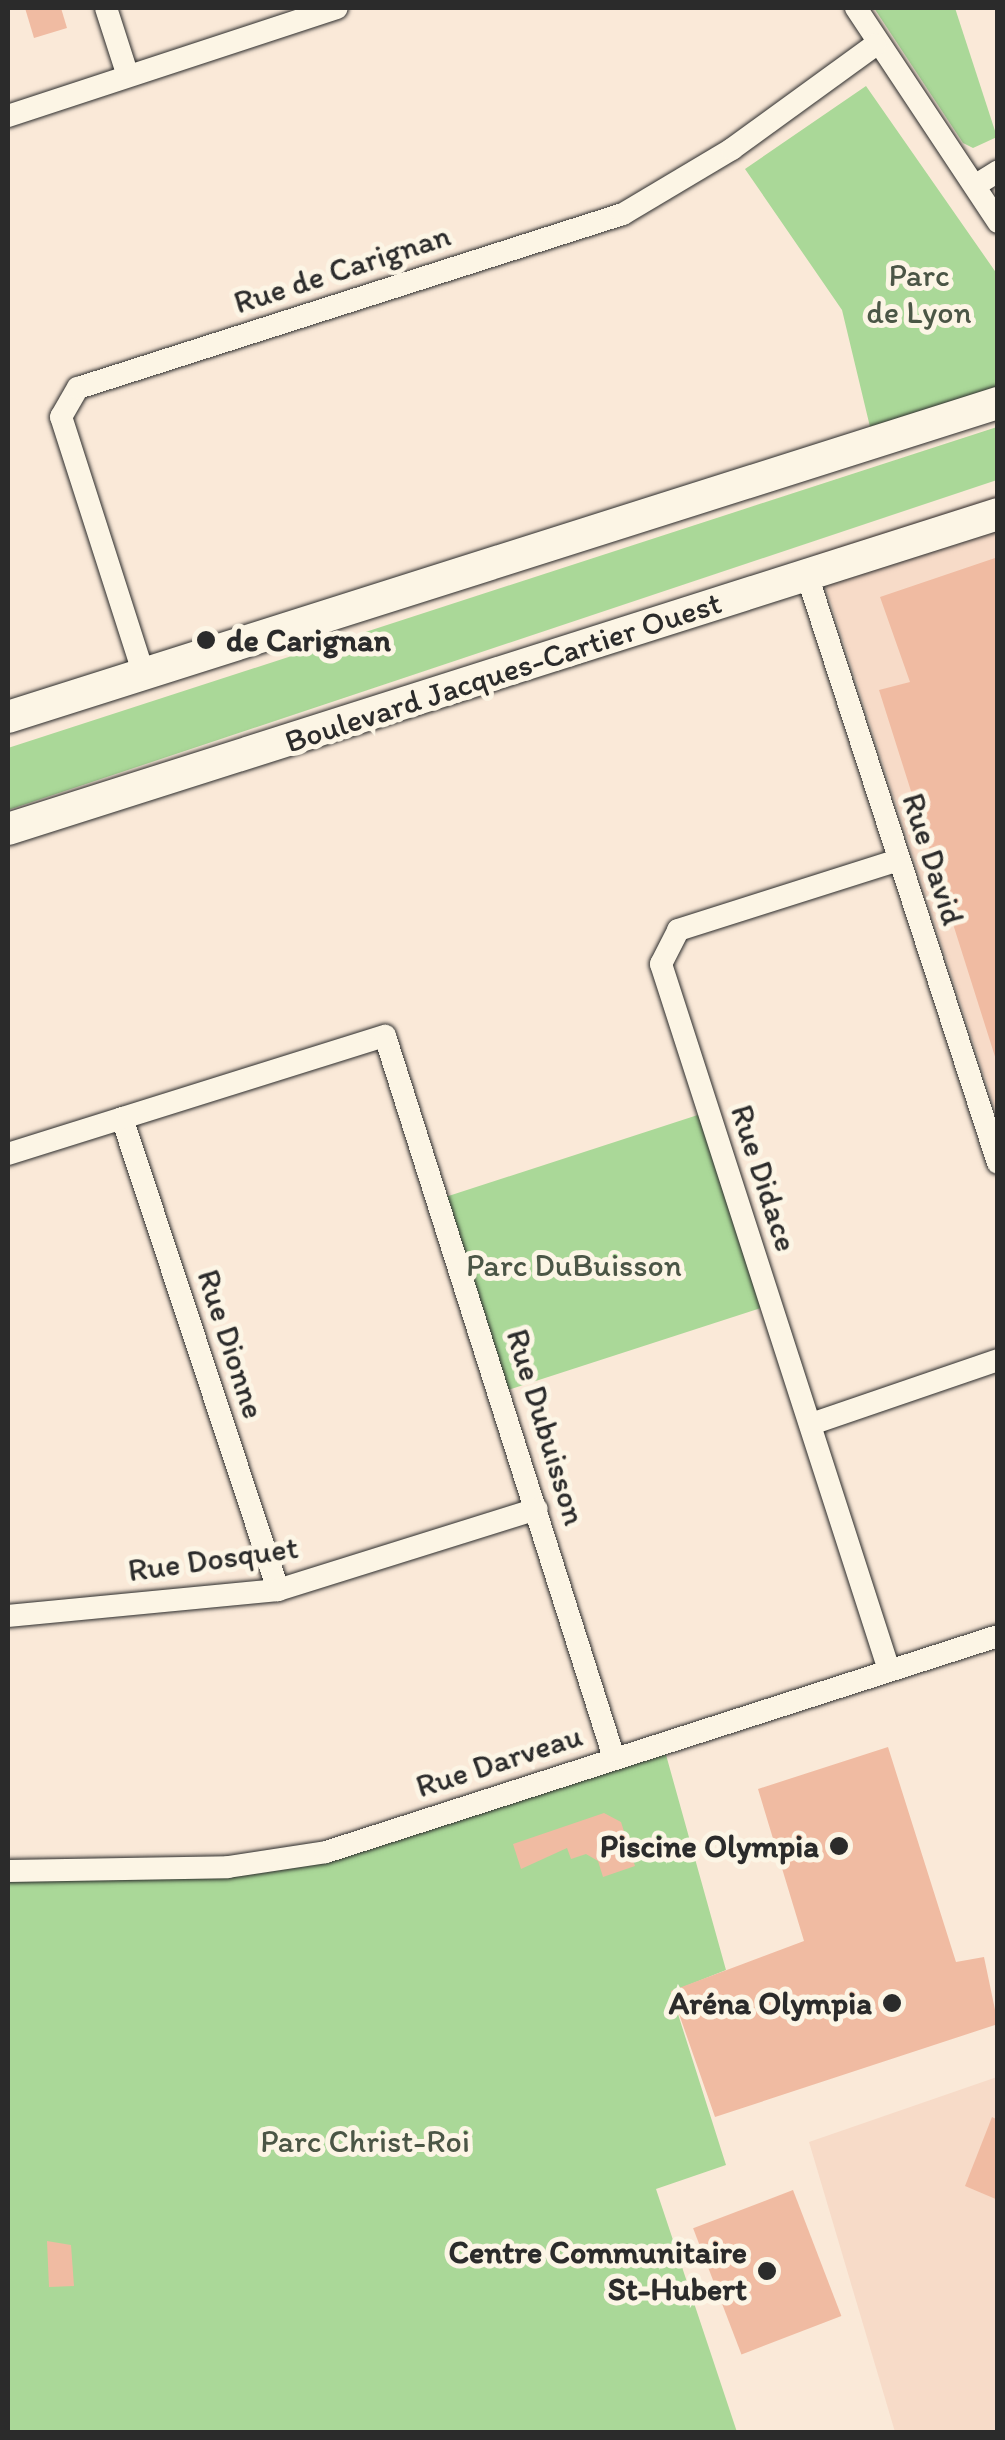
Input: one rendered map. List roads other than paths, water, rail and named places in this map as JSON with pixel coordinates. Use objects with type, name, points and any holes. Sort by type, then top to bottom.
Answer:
[{"type":"main road","points":[[8,717],[998,403]]},
{"type":"main road","name":"Boulevard Jacques-Cartier Ouest","points":[[8,829],[998,514]]},
{"type":"street","points":[[106,8],[128,76]]},
{"type":"street","points":[[8,116],[337,8]]},
{"type":"street","points":[[856,8],[875,46],[976,185],[998,222]]},
{"type":"street","name":"Rue de Carignan","points":[[142,672],[61,418],[78,388],[624,214],[759,131],[875,46]]},
{"type":"street","points":[[976,185],[998,170]]},
{"type":"street","name":"Rue David","points":[[807,575],[998,1163]]},
{"type":"street","name":"Rue Didace","points":[[889,1670],[814,1423],[661,964],[678,930],[899,860]]},
{"type":"street","name":"Rue Dubuisson","points":[[8,1154],[384,1036],[614,1758]]},
{"type":"street","name":"Rue Dionne","points":[[122,1118],[278,1590]]},
{"type":"street","points":[[814,1423],[998,1360]]},
{"type":"street","name":"Rue Dosquet","points":[[8,1616],[278,1590],[537,1509]]},
{"type":"street","name":"Rue Darveau","points":[[8,1871],[228,1867],[326,1852],[998,1636]]},
{"type":"place","name":"de Carignan","points":[[206,640]]},
{"type":"place","name":"Piscine Olympia","points":[[839,1846]]},
{"type":"place","name":"Aréna Olympia","points":[[892,2003]]},
{"type":"place","name":"Centre Communitaire St-Hubert","points":[[767,2271]]},
{"type":"park label","name":"Parc de Lyon","points":[[919,294]]},
{"type":"park label","name":"Parc DuBuisson","points":[[574,1265]]},
{"type":"park label","name":"Parc Christ-Roi","points":[[365,2141]]}]
